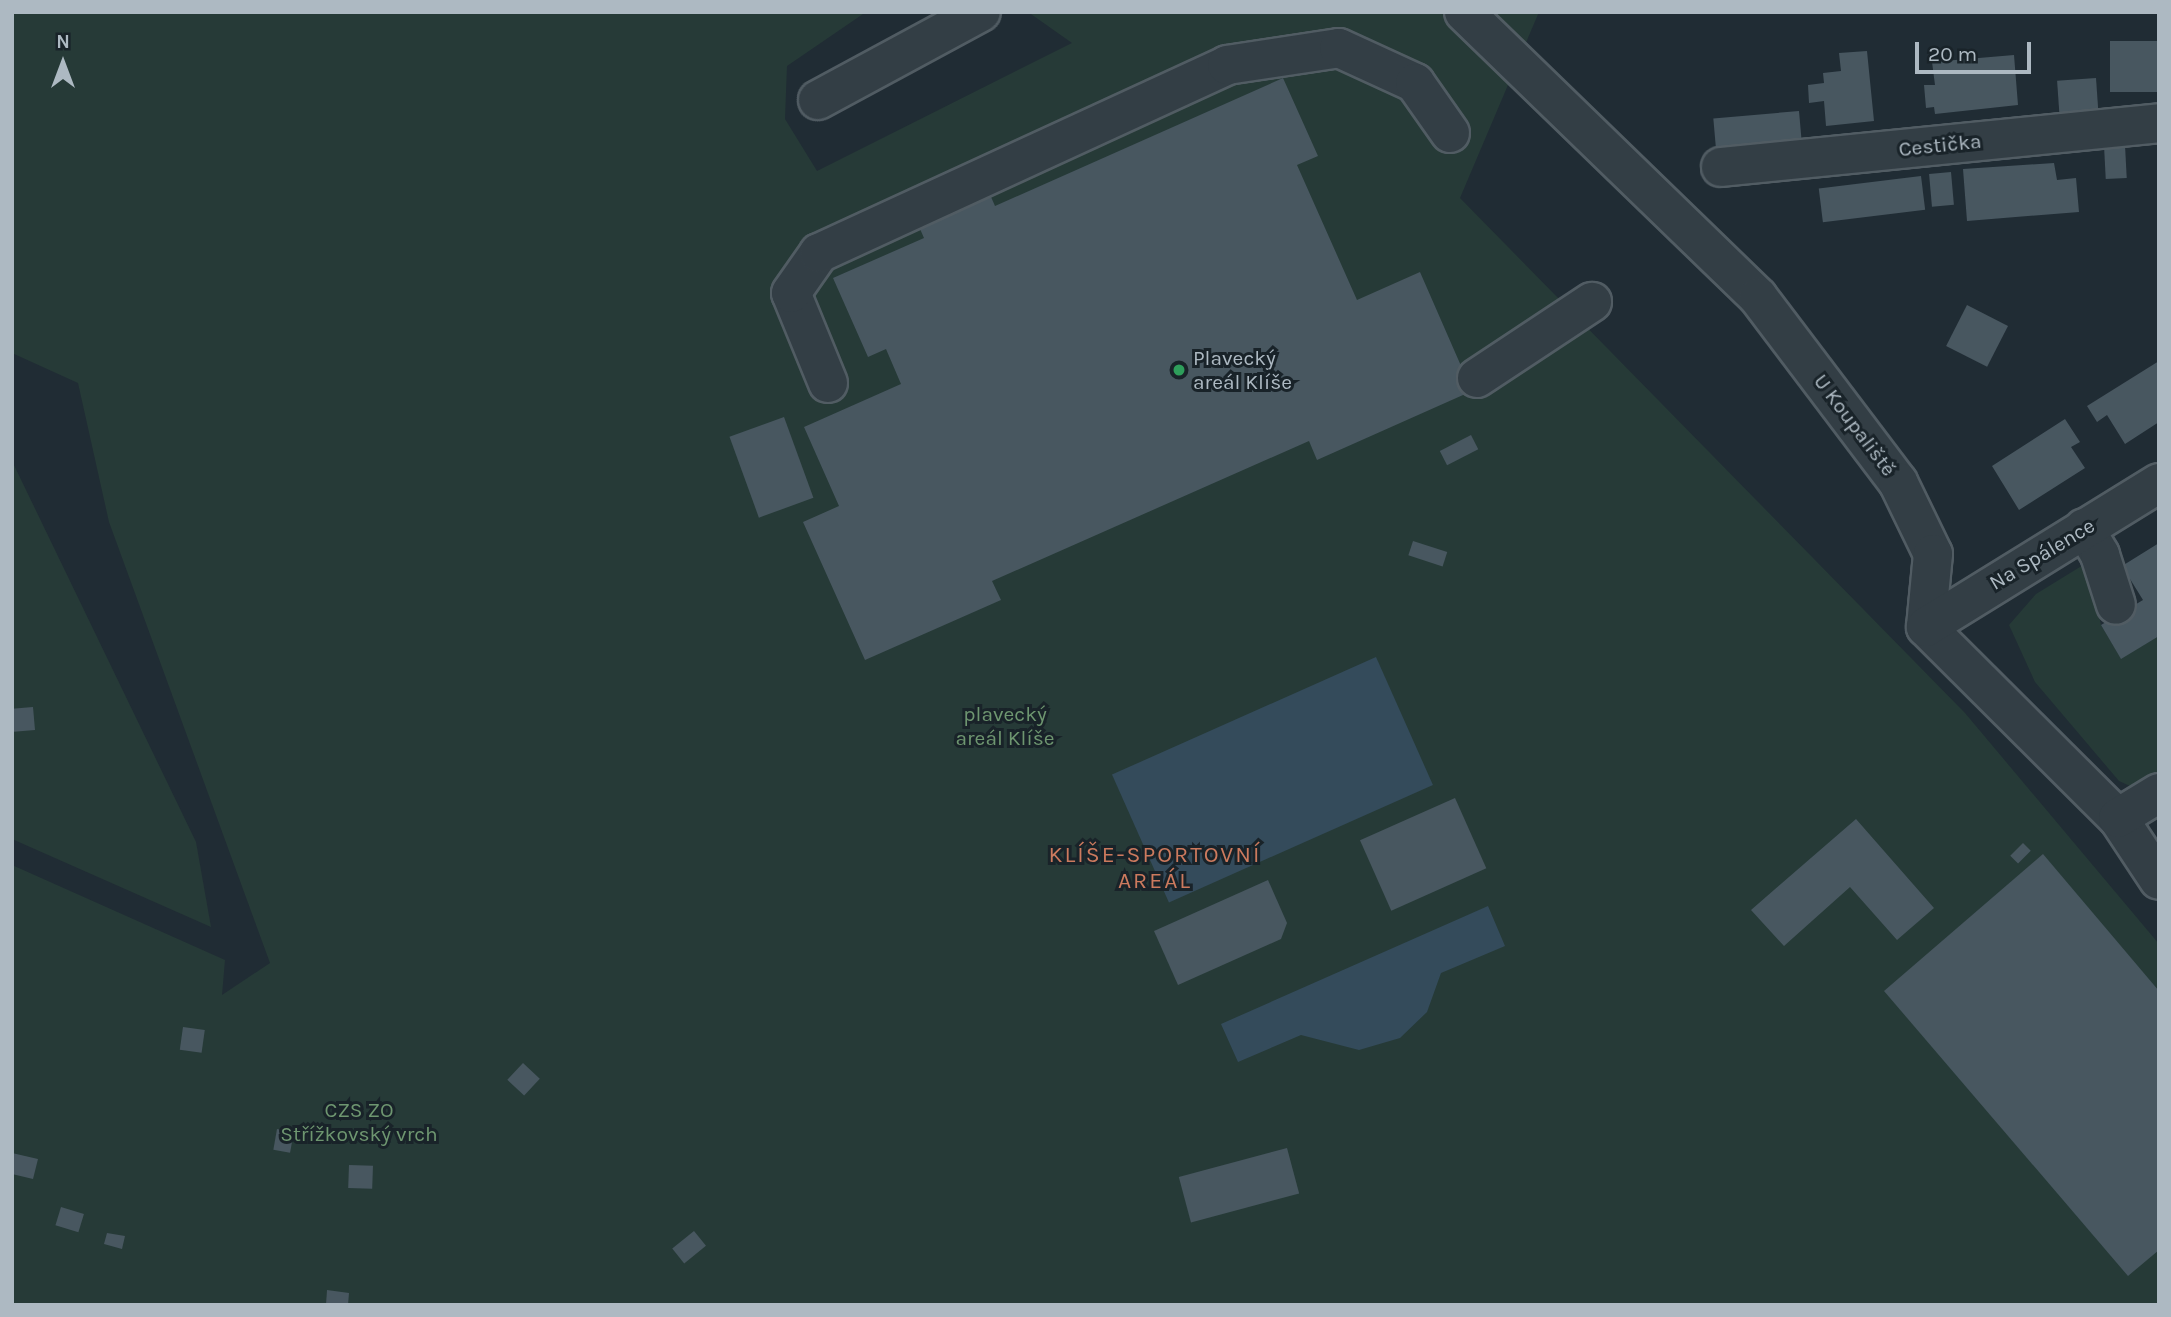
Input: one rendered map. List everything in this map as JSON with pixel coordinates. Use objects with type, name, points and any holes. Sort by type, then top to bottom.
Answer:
[{"type":"street","points":[[818,100],[981,12]]},
{"type":"street","name":"U Koupaliště","points":[[1464,12],[1758,297],[1816,373],[1898,482],[1933,554],[1926,626]]},
{"type":"street","points":[[828,383],[790,293],[819,253],[1227,65],[1339,48],[1415,83],[1450,133]]},
{"type":"street","name":"Cestička","points":[[1721,167],[2159,123]]},
{"type":"street","points":[[1477,378],[1592,302]]},
{"type":"street","name":"Na Spálence","points":[[1926,626],[2159,483]]},
{"type":"street","points":[[2084,528],[2100,555],[2116,605]]},
{"type":"street","points":[[1926,626],[2118,818],[2159,880]]},
{"type":"street","points":[[2118,818],[2159,793]]},
{"type":"green space","points":[[12,12],[866,12],[787,66],[785,119],[817,171],[1072,43],[1028,12],[1539,12],[1460,198],[1965,713],[2159,944],[2159,1305],[12,1305],[12,865],[225,960],[222,995],[270,963],[109,522],[78,383],[12,353]]},
{"type":"green space","points":[[12,461],[196,842],[211,927],[12,839]]},
{"type":"green space","points":[[2088,562],[2101,625],[2121,658],[2159,636],[2159,778],[2130,786],[2119,781],[2035,682],[2009,625],[2036,594]]},
{"type":"water","points":[[1376,657],[1433,785],[1169,902],[1112,775]]},
{"type":"water","points":[[1488,906],[1505,946],[1441,973],[1427,1012],[1400,1038],[1359,1050],[1301,1035],[1238,1062],[1221,1024]]},
{"type":"building","points":[[2110,41],[2159,41],[2159,92],[2110,92]]},
{"type":"building","points":[[1867,51],[1874,121],[1826,126],[1824,101],[1809,103],[1808,85],[1824,83],[1823,73],[1841,71],[1839,53]]},
{"type":"building","points":[[2014,55],[2018,105],[1935,114],[1934,107],[1926,108],[1924,85],[1935,85],[1932,62]]},
{"type":"building","name":"Plavecký areál Klíše","points":[[1283,78],[1318,156],[1297,165],[1357,300],[1420,272],[1472,391],[1317,460],[1309,441],[992,581],[1001,600],[865,660],[803,522],[839,506],[804,427],[901,384],[886,349],[868,357],[833,278],[924,238],[917,222],[988,190],[995,206]]},
{"type":"building","points":[[2096,78],[2098,110],[2059,113],[2057,81]]},
{"type":"building","points":[[1799,111],[1802,146],[1716,153],[1713,118]]},
{"type":"building","points":[[2125,145],[2127,178],[2106,179],[2104,146]]},
{"type":"building","points":[[2054,163],[2057,180],[2076,178],[2079,212],[1967,221],[1963,169]]},
{"type":"building","points":[[1951,172],[1954,205],[1932,207],[1929,174]]},
{"type":"building","points":[[1921,176],[1925,210],[1823,222],[1819,189]]},
{"type":"building","points":[[1967,305],[2008,326],[1987,367],[1946,346]]},
{"type":"building","points":[[2159,361],[2159,422],[2125,444],[2107,415],[2097,422],[2087,406]]},
{"type":"building","points":[[784,417],[813,498],[759,518],[729,437]]},
{"type":"building","points":[[2065,419],[2080,442],[2071,447],[2085,468],[2019,510],[1992,466]]},
{"type":"building","points":[[1471,435],[1478,449],[1447,465],[1440,451]]},
{"type":"building","points":[[1413,541],[1447,552],[1443,566],[1408,555]]},
{"type":"building","points":[[2159,543],[2159,636],[2121,659],[2101,625],[2143,600],[2122,566]]},
{"type":"building","points":[[33,707],[35,730],[14,732],[12,709]]},
{"type":"building","points":[[1455,798],[1486,868],[1391,911],[1360,840]]},
{"type":"building","points":[[1856,819],[1934,908],[1897,940],[1850,887],[1784,946],[1751,910]]},
{"type":"building","points":[[2023,843],[2031,851],[2018,864],[2010,856]]},
{"type":"building","points":[[2043,854],[2159,991],[2159,1250],[2128,1276],[1884,991]]},
{"type":"building","points":[[1268,880],[1287,923],[1281,939],[1178,985],[1154,931]]},
{"type":"building","points":[[183,1027],[205,1030],[202,1053],[180,1050]]},
{"type":"building","points":[[523,1063],[540,1079],[524,1096],[507,1080]]},
{"type":"building","points":[[277,1129],[294,1132],[290,1153],[273,1150]]},
{"type":"building","points":[[1287,1148],[1299,1193],[1191,1222],[1179,1177]]},
{"type":"building","points":[[12,1153],[38,1159],[33,1179],[12,1174]]},
{"type":"building","points":[[349,1165],[373,1166],[372,1189],[348,1188]]},
{"type":"building","points":[[61,1207],[84,1214],[78,1232],[55,1225]]},
{"type":"building","points":[[694,1231],[706,1246],[684,1263],[672,1249]]},
{"type":"building","points":[[107,1233],[125,1236],[122,1249],[104,1244]]},
{"type":"building","points":[[327,1290],[349,1293],[348,1305],[326,1305]]},
{"type":"place","name":"Plavecký areál Klíše","points":[[1179,370]]},
{"type":"district","name":"KLÍŠE-SPORTOVNÍ AREÁL","points":[[1155,868]]},
{"type":"park label","name":"plavecký areál Klíše","points":[[1005,726]]},
{"type":"park label","name":"CZS ZO Střížkovský vrch","points":[[359,1122]]}]
